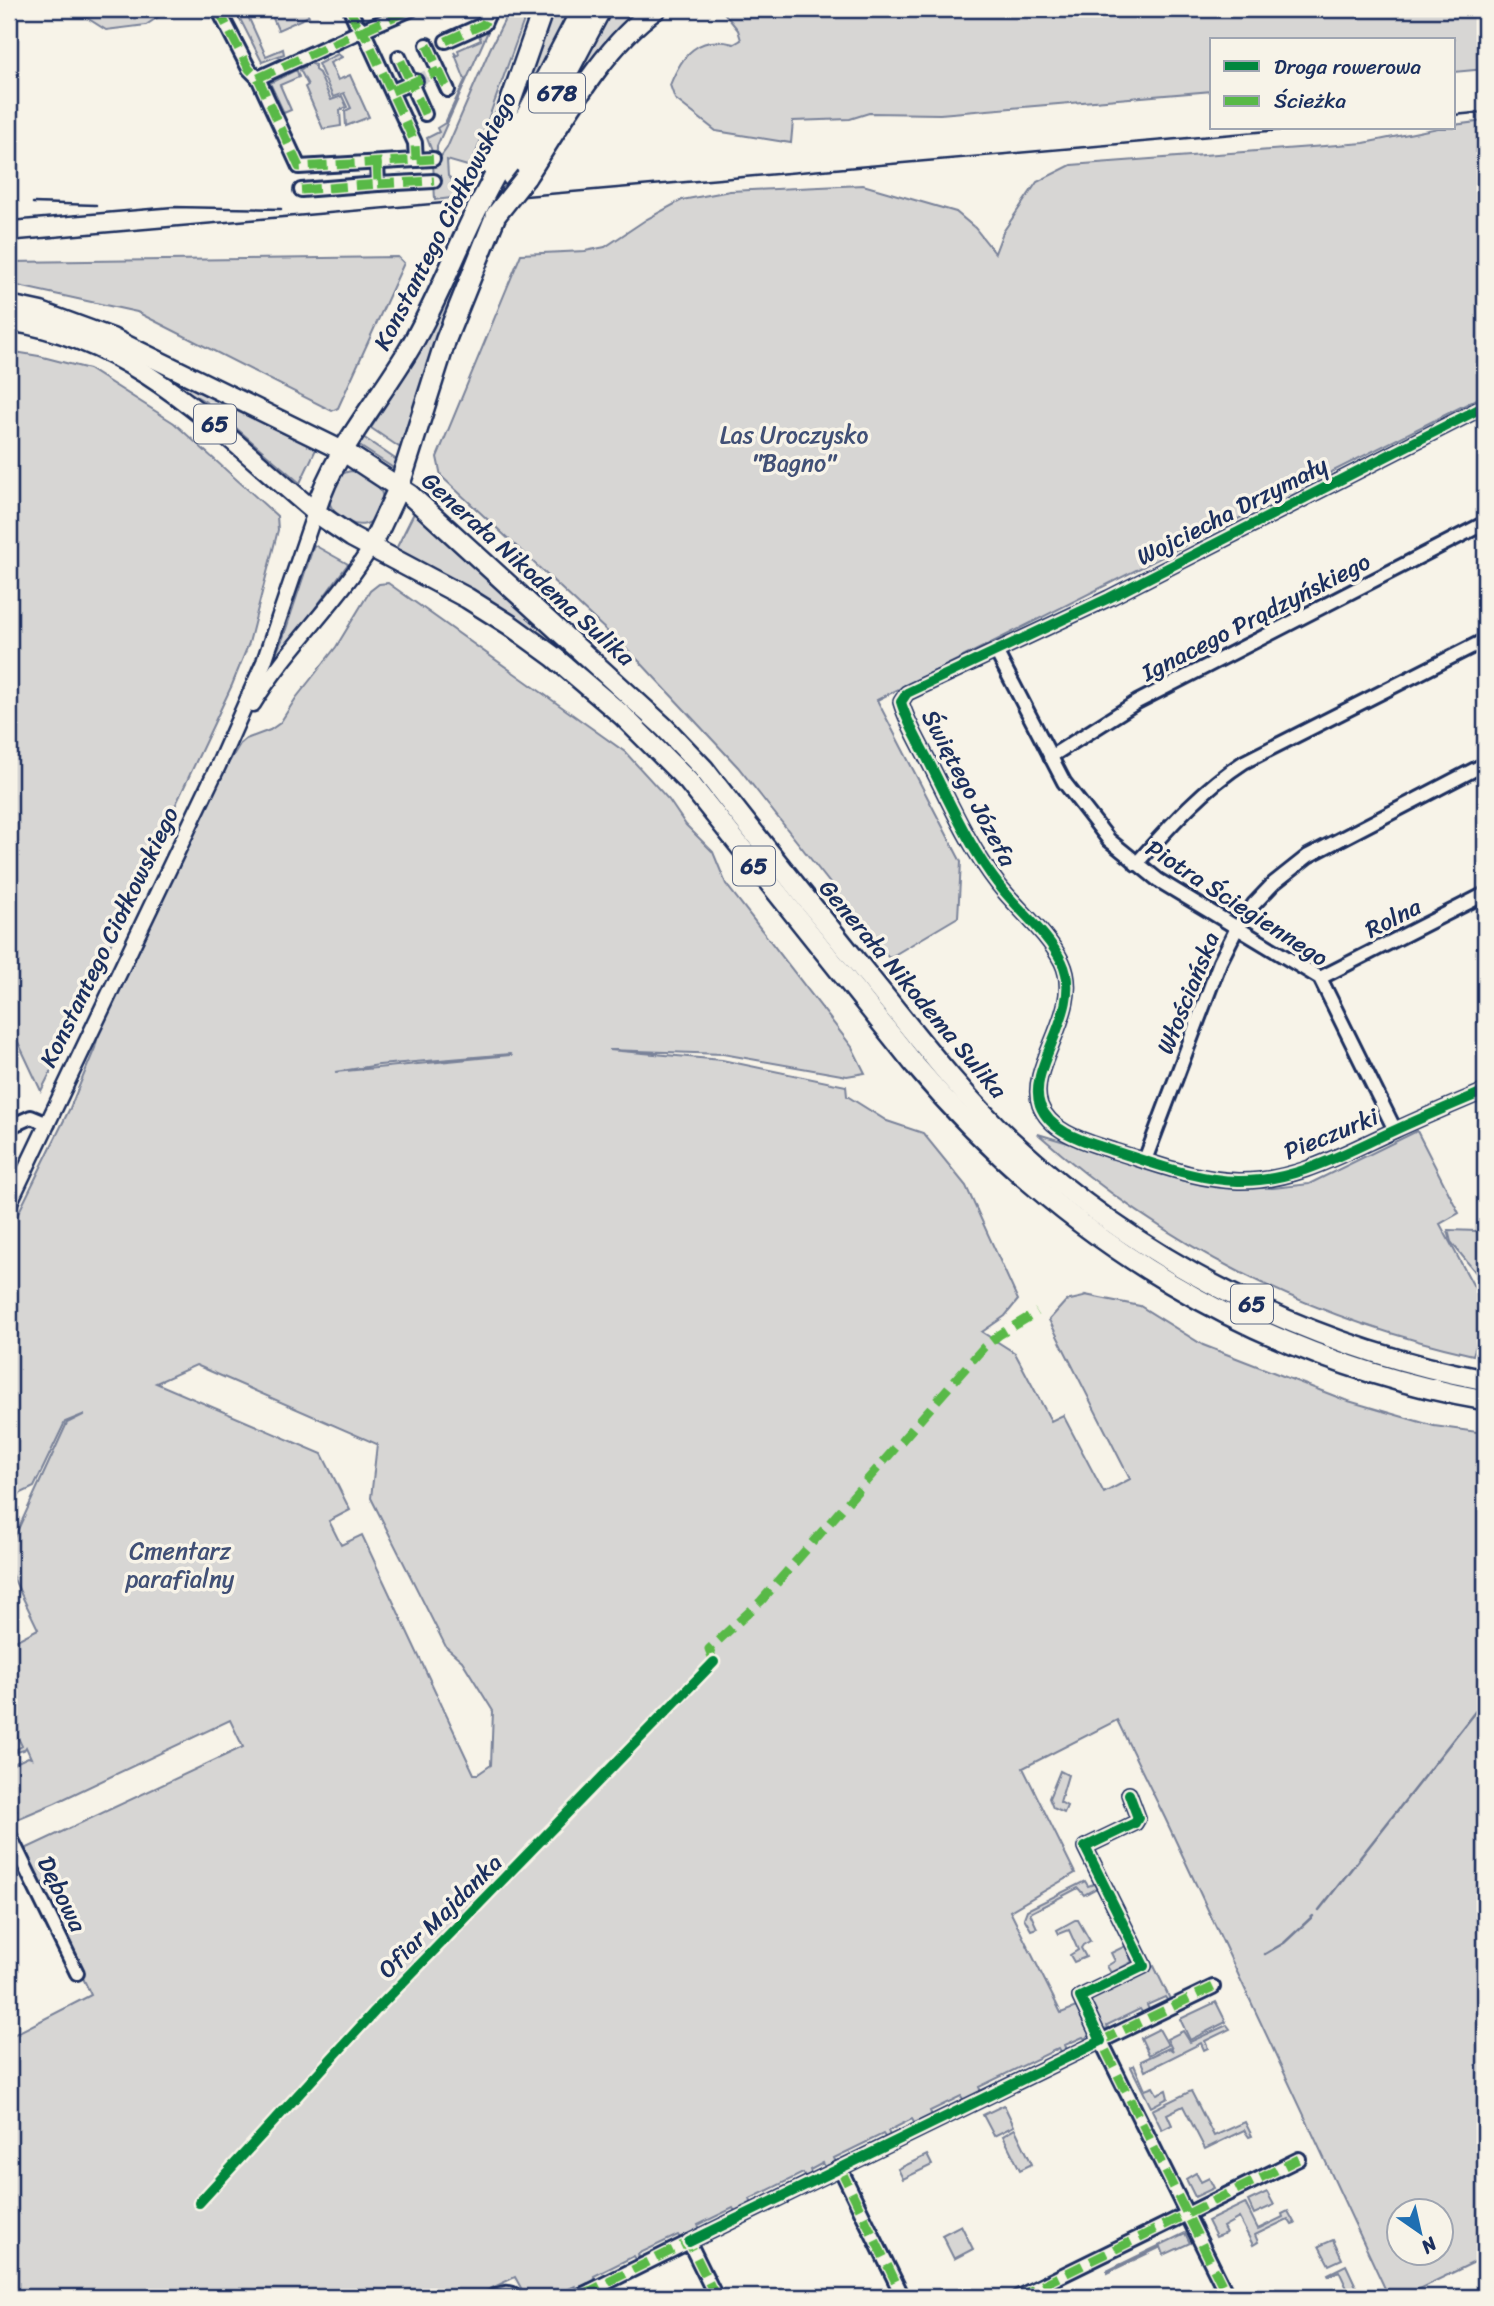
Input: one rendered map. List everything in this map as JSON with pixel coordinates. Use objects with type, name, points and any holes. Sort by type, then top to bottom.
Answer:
[{"type":"highway","points":[[504,177],[542,9]]},
{"type":"highway","name":"Konstantego Ciołkowskiego","points":[[343,451],[388,385],[484,217],[582,9]]},
{"type":"highway","name":"Konstantego Ciołkowskiego","points":[[504,177],[601,9]]},
{"type":"highway","points":[[484,217],[504,177],[615,46],[639,21],[656,9]]},
{"type":"highway","name":"Konstantego Ciołkowskiego","points":[[399,487],[484,217]]},
{"type":"highway","name":"65","points":[[343,451],[399,487]]},
{"type":"highway","name":"678","points":[[315,512],[332,468],[343,451]]},
{"type":"highway","name":"678","points":[[371,547],[399,487]]},
{"type":"highway","name":"Generała Nikodema Sulika","points":[[399,487],[628,692],[673,736],[704,769],[937,1060],[1002,1132],[1076,1196],[1184,1269],[1242,1300],[1401,1371],[1485,1400]]},
{"type":"highway","name":"65","points":[[315,512],[371,547]]},
{"type":"highway","name":"Generała Nikodema Sulika","points":[[371,547],[467,598],[510,625],[589,685],[637,729],[697,792],[915,1065],[974,1132],[1063,1210],[1104,1241],[1167,1282],[1236,1319],[1323,1356],[1401,1371],[1485,1380]]},
{"type":"highway","points":[[974,1132],[972,1124],[979,1121],[1002,1132]]},
{"type":"main road","name":"65","points":[[9,305],[41,312],[113,338],[343,451]]},
{"type":"main road","name":"65","points":[[9,321],[30,324],[80,341],[125,361],[156,379],[210,419],[315,512]]},
{"type":"street","points":[[218,9],[249,69],[258,78],[299,167],[433,159]]},
{"type":"street","points":[[350,9],[356,23],[363,30],[415,143],[416,160]]},
{"type":"street","points":[[258,78],[412,9]]},
{"type":"street","points":[[446,41],[484,24],[488,15],[485,9]]},
{"type":"street","points":[[428,45],[437,72],[447,90]]},
{"type":"street","points":[[399,57],[414,82],[425,114]]},
{"type":"street","points":[[391,91],[414,82]]},
{"type":"street","points":[[377,163],[379,184]]},
{"type":"street","points":[[301,190],[434,181]]},
{"type":"street","name":"Wojciecha Drzymały","points":[[996,651],[1109,598],[1485,406]]},
{"type":"street","name":"Konstantego Ciołkowskiego","points":[[9,1205],[218,766],[264,662],[315,512]]},
{"type":"street","name":"Ignacego Prądzyńskiego","points":[[1050,757],[1137,702],[1485,523]]},
{"type":"street","name":"Konstantego Ciołkowskiego","points":[[218,766],[260,693],[286,656],[336,597],[371,547]]},
{"type":"street","points":[[1136,863],[1201,794],[1244,762],[1485,640]]},
{"type":"street","name":"Piotra Ściegiennego","points":[[996,651],[1064,782],[1109,840],[1136,863],[1320,978],[1395,1130]]},
{"type":"street","name":"Świętego Józefa","points":[[996,651],[907,693],[902,698],[903,709],[982,861],[1002,889],[1051,943],[1064,965],[1068,992],[1041,1080],[1041,1105],[1054,1125],[1065,1133],[1145,1160]]},
{"type":"street","name":"Włościańska","points":[[1145,1160],[1220,962],[1237,928],[1254,904],[1274,883],[1308,856],[1485,764]]},
{"type":"street","name":"Rolna","points":[[1320,978],[1485,894]]},
{"type":"street","name":"Pieczurki","points":[[1145,1160],[1217,1179],[1269,1179],[1327,1163],[1485,1091]]},
{"type":"street","points":[[9,1127],[31,1117],[48,1124]]},
{"type":"street","points":[[1129,1794],[1138,1812],[1135,1823],[1085,1847],[1144,1966],[1080,1997],[1228,2297]]},
{"type":"street","name":"Dębowa","points":[[9,1835],[77,1973]]},
{"type":"street","points":[[577,2297],[592,2294],[689,2242],[1213,1987]]},
{"type":"street","points":[[1018,2297],[1299,2160]]},
{"type":"street","points":[[840,2168],[903,2297]]},
{"type":"street","points":[[689,2242],[716,2297]]},
{"type":"street","points":[[494,2297],[504,2292],[517,2297]]},
{"type":"green space","points":[[80,9],[170,9],[146,25],[106,30],[84,16]]},
{"type":"green space","points":[[235,9],[258,9],[247,14],[266,56],[283,49],[284,54],[262,62]]},
{"type":"green space","points":[[269,9],[306,9],[309,16],[278,30]]},
{"type":"green space","points":[[498,9],[433,154],[427,138],[439,132],[437,128],[445,123],[465,80],[454,52],[457,56],[458,50],[481,40],[478,33],[492,12]]},
{"type":"green space","points":[[510,9],[528,9],[471,167],[447,160],[448,176],[462,189],[460,197],[435,200],[433,162],[439,159],[447,148]]},
{"type":"green space","points":[[549,9],[574,9],[510,131]]},
{"type":"green space","points":[[607,9],[646,9],[522,171]]},
{"type":"green space","points":[[721,9],[1485,9],[1485,69],[1456,72],[1456,38],[1210,38],[1210,91],[940,114],[869,113],[850,119],[793,121],[791,143],[716,131],[675,99],[670,85],[686,56],[693,49],[710,42],[734,44],[741,40],[738,30]]},
{"type":"green space","points":[[338,54],[342,57],[330,63],[338,80],[350,75],[369,117],[346,126],[345,111],[351,108],[344,93],[333,97],[318,64]]},
{"type":"green space","points":[[310,63],[315,65],[331,100],[342,96],[347,107],[340,110],[341,126],[323,129],[300,70]]},
{"type":"green space","points":[[297,71],[299,77],[280,85],[291,110],[284,113],[270,83]]},
{"type":"green space","name":"Las Uroczysko \"Bagno\"","points":[[1485,121],[1485,395],[877,700],[961,862],[958,917],[889,958],[738,767],[640,662],[441,476],[437,457],[521,254],[585,251],[605,247],[682,200],[730,191],[863,185],[956,212],[975,228],[995,253],[1003,232],[1037,182],[1071,165],[1364,143],[1428,130],[1456,130],[1456,125]]},
{"type":"green space","points":[[480,222],[484,223],[402,449],[371,428],[409,369],[442,308]]},
{"type":"green space","points":[[398,257],[404,263],[338,408],[332,411],[137,312],[9,284],[9,262]]},
{"type":"green space","points":[[9,351],[89,369],[174,423],[277,516],[278,530],[249,643],[232,685],[41,1091],[9,1023]]},
{"type":"green space","points":[[128,356],[318,445],[300,483],[206,402]]},
{"type":"green space","points":[[363,437],[398,461],[395,469],[358,445]]},
{"type":"green space","points":[[352,471],[367,477],[382,492],[378,513],[372,521],[365,524],[341,518],[329,499],[338,478]]},
{"type":"green space","points":[[414,513],[548,635],[583,661],[698,774],[968,1116],[672,755],[395,551]]},
{"type":"green space","points":[[314,545],[348,564],[267,673],[283,638]]},
{"type":"green space","name":"Cmentarz parafialny","points":[[388,583],[625,752],[669,800],[686,825],[713,852],[726,884],[852,1047],[865,1073],[847,1076],[723,1054],[609,1050],[722,1060],[846,1086],[847,1096],[887,1121],[923,1133],[966,1186],[1018,1300],[1005,1316],[982,1332],[1015,1353],[1051,1421],[1063,1415],[1104,1493],[1130,1479],[1049,1320],[1066,1301],[1085,1295],[1140,1306],[1203,1345],[1345,1400],[1434,1426],[1485,1433],[1485,2257],[1402,2297],[1389,2297],[1117,1720],[1023,1768],[1075,1873],[1010,1911],[1061,2013],[1076,2007],[1089,2034],[1085,2039],[1083,2037],[1065,2045],[1068,2052],[1063,2055],[1059,2048],[979,2087],[982,2094],[965,2102],[961,2096],[930,2111],[933,2118],[916,2126],[912,2119],[888,2131],[891,2138],[887,2140],[883,2134],[834,2158],[837,2165],[826,2170],[823,2163],[810,2170],[812,2176],[807,2179],[803,2173],[750,2199],[752,2205],[736,2213],[733,2208],[698,2225],[701,2231],[682,2241],[678,2235],[638,2254],[640,2260],[637,2261],[634,2256],[594,2276],[596,2282],[578,2291],[575,2286],[551,2297],[526,2297],[515,2277],[473,2297],[9,2297],[9,2037],[91,1995],[23,1850],[243,1747],[230,1720],[10,1822],[9,1815],[17,1811],[9,1794],[9,1766],[31,1758],[26,1747],[17,1752],[22,1746],[9,1719],[9,1644],[38,1629],[9,1569],[9,1549],[67,1423],[85,1414],[65,1422],[34,1487],[9,1499],[9,1232],[70,1108],[95,1048],[100,1027],[226,767],[246,739],[280,723],[336,647],[370,591],[379,584]],"holes":[[[511,1055],[335,1072],[379,1065]],[[196,1365],[377,1444],[371,1498],[446,1647],[462,1661],[493,1711],[491,1765],[474,1774],[362,1535],[341,1545],[329,1521],[350,1510],[322,1454],[156,1383]]]},
{"type":"green space","points":[[1417,1131],[1459,1213],[1440,1224],[1485,1307],[1485,1317],[1473,1355],[1412,1340],[1353,1321],[1296,1299],[1241,1273],[1188,1244],[1137,1211],[1038,1134],[1212,1186],[1273,1188],[1309,1184]]},
{"type":"green space","points":[[1448,1230],[1477,1231],[1485,1244],[1485,1284],[1451,1242]]},
{"type":"green space","points":[[1060,1771],[1068,1775],[1060,1802],[1067,1806],[1064,1813],[1053,1808],[1049,1798]]},
{"type":"green space","points":[[1085,1881],[1088,1886],[1094,1884],[1097,1888],[1084,1895],[1078,1888],[1030,1913],[1037,1928],[1031,1930],[1024,1918],[1027,1910]]},
{"type":"green space","points":[[1078,1920],[1090,1941],[1081,1948],[1086,1957],[1074,1962],[1070,1955],[1078,1950],[1069,1930],[1059,1934],[1057,1930]]},
{"type":"green space","points":[[1125,1946],[1132,1962],[1111,1973],[1107,1966],[1115,1961],[1111,1953]]},
{"type":"green space","points":[[1154,1966],[1171,2001],[1169,2003],[1165,1997],[1147,2005],[1150,2012],[1144,2015],[1140,2009],[1104,2029],[1089,1999],[1091,1996]]},
{"type":"green space","points":[[1216,2002],[1226,2022],[1190,2040],[1180,2019]]},
{"type":"green space","points":[[1227,2025],[1230,2029],[1205,2041],[1208,2048],[1204,2050],[1201,2043],[1145,2071],[1141,2061],[1169,2048],[1173,2051],[1167,2039],[1183,2031],[1190,2042]]},
{"type":"green space","points":[[1159,2029],[1168,2045],[1149,2055],[1141,2038]]},
{"type":"green space","points":[[1134,2065],[1145,2090],[1153,2087],[1157,2094],[1166,2090],[1168,2098],[1151,2107],[1131,2067]]},
{"type":"green space","points":[[1191,2091],[1214,2136],[1245,2122],[1252,2136],[1249,2137],[1244,2130],[1205,2149],[1183,2106],[1167,2114],[1172,2125],[1162,2130],[1152,2110]]},
{"type":"green space","points":[[1004,2105],[1014,2126],[994,2136],[983,2115]]},
{"type":"green space","points":[[1015,2129],[1032,2164],[1020,2170],[1003,2136]]},
{"type":"green space","points":[[927,2155],[932,2165],[903,2179],[898,2169]]},
{"type":"green space","points":[[1196,2173],[1201,2182],[1209,2178],[1214,2188],[1195,2197],[1186,2179]]},
{"type":"green space","points":[[1267,2192],[1274,2205],[1254,2214],[1248,2201]]},
{"type":"green space","points":[[1245,2203],[1258,2229],[1283,2217],[1282,2214],[1288,2211],[1295,2224],[1292,2225],[1288,2219],[1255,2235],[1258,2242],[1253,2245],[1239,2218],[1223,2227],[1226,2233],[1216,2237],[1208,2221]]},
{"type":"green space","points":[[961,2225],[973,2249],[954,2259],[942,2235]]},
{"type":"green space","points":[[1185,2233],[1190,2243],[1164,2255],[1161,2247],[1107,2273],[1107,2271]]},
{"type":"green space","points":[[1333,2240],[1342,2259],[1329,2265],[1319,2246]]},
{"type":"green space","points":[[1346,2265],[1361,2297],[1351,2297],[1339,2271],[1329,2276],[1328,2274]]},
{"type":"waterway","points":[[1319,1910],[1485,1699]]},
{"type":"waterway","points":[[1265,1954],[1284,1943],[1313,1916]]},
{"type":"tunnel","points":[[416,81],[434,73]]},
{"type":"railway","points":[[1456,115],[1485,112]]},
{"type":"railway","points":[[9,241],[1281,130]]},
{"type":"railway","points":[[33,203],[96,205]]},
{"type":"railway","points":[[9,221],[173,207],[281,209]]},
{"type":"marked path","points":[[218,9],[249,69],[258,78],[299,167],[433,159]]},
{"type":"marked path","points":[[350,9],[356,23],[363,30],[412,9]]},
{"type":"marked path","points":[[446,41],[484,24],[488,15],[485,9]]},
{"type":"marked path","points":[[258,78],[363,30],[415,143],[416,160]]},
{"type":"marked path","points":[[427,45],[448,90]]},
{"type":"marked path","points":[[392,91],[411,83],[399,57]]},
{"type":"marked path","points":[[425,114],[411,83],[439,71]]},
{"type":"marked path","points":[[301,190],[378,184],[377,163]]},
{"type":"marked path","points":[[378,184],[434,181]]},
{"type":"marked path","points":[[714,1662],[709,1649],[761,1601],[984,1347],[1037,1312]]},
{"type":"marked path","points":[[1213,1987],[1101,2041],[1228,2297]]},
{"type":"marked path","points":[[1018,2297],[1299,2159]]},
{"type":"marked path","points":[[840,2168],[903,2297]]},
{"type":"marked path","points":[[593,2297],[590,2291],[689,2242],[716,2297]]},
{"type":"marked path","points":[[577,2297],[590,2291]]},
{"type":"cycle path","points":[[1485,406],[1109,598],[907,693],[901,702],[961,826],[979,856],[1006,894],[1048,941],[1062,962],[1067,980],[1066,999],[1041,1073],[1038,1090],[1040,1105],[1045,1115],[1061,1130],[1093,1144],[1190,1174],[1222,1180],[1259,1180],[1299,1172],[1318,1165],[1485,1091]]},
{"type":"cycle path","name":"Ofiar Majdanka","points":[[199,2203],[375,2011],[714,1662]]},
{"type":"cycle path","points":[[689,2242],[1101,2041],[1080,1997],[1144,1966],[1085,1847],[1135,1823],[1138,1818],[1129,1794]]}]
